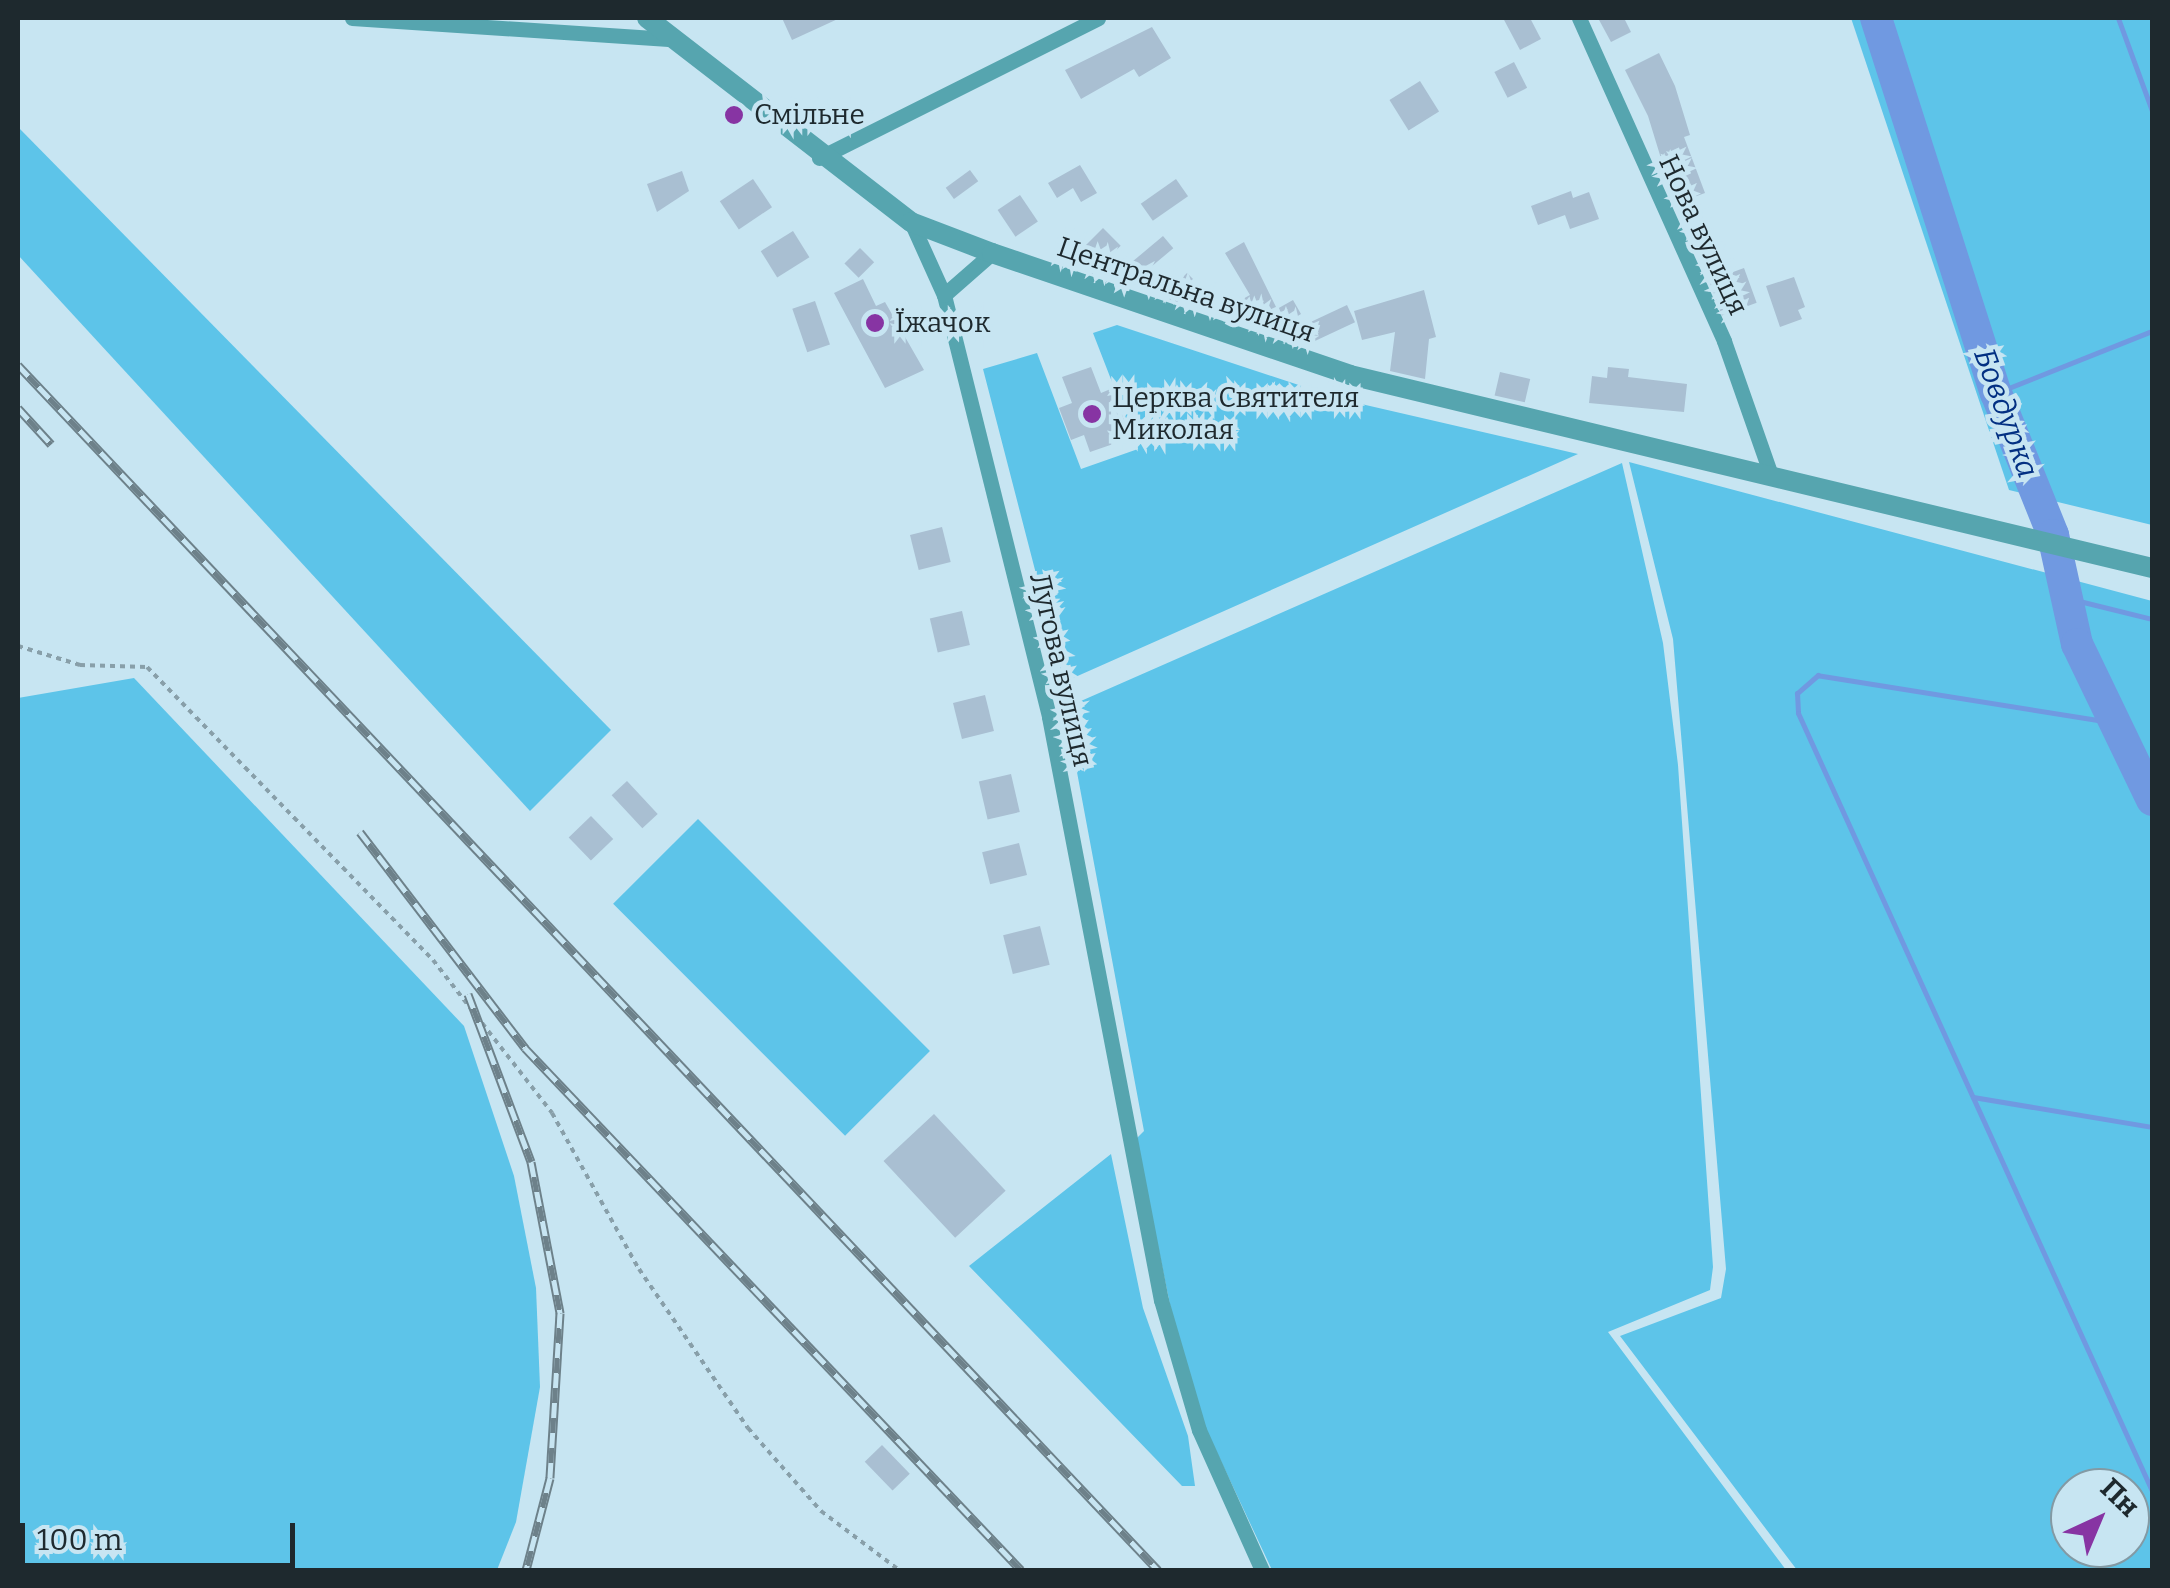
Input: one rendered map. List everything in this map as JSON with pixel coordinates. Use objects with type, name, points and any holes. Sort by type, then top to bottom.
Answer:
[{"type":"street","points":[[352,18],[672,39]]},
{"type":"street","name":"Центральна вулиця","points":[[646,18],[819,158],[911,222],[992,252],[1350,376],[2152,568]]},
{"type":"street","points":[[819,158],[1098,18]]},
{"type":"street","name":"Нова вулиця","points":[[1578,18],[1724,341],[1772,478]]},
{"type":"street","name":"Лугова вулиця","points":[[911,222],[944,295],[1049,717],[1178,1366],[1230,1506],[1262,1570]]},
{"type":"street","points":[[944,295],[992,252]]},
{"type":"path","points":[[18,646],[80,664],[147,667],[433,960],[552,1114],[639,1269],[748,1428],[822,1511],[899,1570]]},
{"type":"shaded area","points":[[1851,18],[2152,18],[2152,525],[2009,490]]},
{"type":"shaded area","points":[[18,127],[611,730],[530,811],[18,255]]},
{"type":"shaded area","points":[[1117,325],[1344,400],[1578,454],[1064,682],[983,369],[1037,353],[1081,469],[1138,449],[1093,333]]},
{"type":"shaded area","points":[[1629,462],[2152,601],[2152,1570],[1797,1570],[1620,1336],[1721,1298],[1726,1269],[1673,639]]},
{"type":"shaded area","points":[[1622,463],[1663,643],[1678,765],[1713,1267],[1710,1290],[1608,1332],[1786,1570],[1272,1570],[1205,1427],[1176,1334],[1136,1139],[1144,1131],[1065,708]]},
{"type":"shaded area","points":[[134,678],[464,1026],[514,1176],[536,1288],[540,1387],[516,1522],[497,1570],[18,1570],[18,698]]},
{"type":"shaded area","points":[[698,819],[930,1051],[845,1136],[613,904]]},
{"type":"shaded area","points":[[1111,1154],[1143,1308],[1188,1436],[1195,1486],[1182,1486],[969,1266]]},
{"type":"building","points":[[782,18],[840,18],[792,40]]},
{"type":"building","points":[[1503,18],[1530,18],[1541,39],[1520,50]]},
{"type":"building","points":[[1598,18],[1624,18],[1631,32],[1611,42]]},
{"type":"building","points":[[1152,27],[1171,58],[1139,77],[1134,69],[1081,99],[1065,70]]},
{"type":"building","points":[[1659,53],[1675,86],[1690,135],[1684,137],[1705,193],[1675,204],[1648,116],[1625,70]]},
{"type":"building","points":[[1514,62],[1527,88],[1508,98],[1494,72]]},
{"type":"building","points":[[1420,81],[1439,112],[1409,131],[1389,100]]},
{"type":"building","points":[[1080,165],[1097,193],[1081,202],[1073,188],[1057,198],[1048,183]]},
{"type":"building","points":[[970,170],[978,181],[954,199],[946,188]]},
{"type":"building","points":[[682,171],[689,191],[657,212],[647,184]]},
{"type":"building","points":[[753,179],[772,207],[739,230],[720,201]]},
{"type":"building","points":[[1176,179],[1188,196],[1153,221],[1141,204]]},
{"type":"building","points":[[1571,191],[1573,198],[1589,192],[1599,219],[1570,229],[1565,215],[1538,225],[1531,206]]},
{"type":"building","points":[[1020,195],[1038,222],[1016,237],[998,210]]},
{"type":"building","points":[[1103,228],[1121,246],[1092,274],[1075,256]]},
{"type":"building","points":[[793,231],[809,257],[777,277],[761,251]]},
{"type":"building","points":[[1163,236],[1173,248],[1143,273],[1133,261]]},
{"type":"building","points":[[1244,242],[1277,309],[1293,300],[1301,314],[1269,333],[1251,312],[1238,320],[1230,306],[1250,295],[1225,253]]},
{"type":"building","points":[[860,248],[874,262],[859,278],[844,264]]},
{"type":"building","points":[[1744,268],[1757,303],[1722,315],[1709,281]]},
{"type":"building","points":[[1187,273],[1205,291],[1190,306],[1163,297]]},
{"type":"building","points":[[1794,277],[1805,307],[1798,310],[1802,319],[1780,327],[1766,286]]},
{"type":"building","points":[[863,279],[876,306],[885,302],[924,370],[885,388],[834,293]]},
{"type":"building","points":[[1424,290],[1436,337],[1429,339],[1425,379],[1390,371],[1395,332],[1362,340],[1354,311]]},
{"type":"building","points":[[815,301],[830,344],[807,352],[792,309]]},
{"type":"building","points":[[1347,305],[1355,322],[1313,342],[1305,324]]},
{"type":"building","name":"Церква Святителя Миколая","points":[[1091,367],[1101,393],[1113,388],[1124,420],[1113,425],[1119,442],[1090,452],[1084,435],[1071,440],[1059,408],[1072,403],[1062,377]]},
{"type":"building","points":[[1608,367],[1629,369],[1628,377],[1687,384],[1684,412],[1589,403],[1592,376],[1607,378]]},
{"type":"building","points":[[1500,372],[1530,379],[1525,402],[1495,395]]},
{"type":"building","points":[[942,527],[951,562],[919,570],[910,535]]},
{"type":"building","points":[[962,611],[970,645],[938,653],[930,618]]},
{"type":"building","points":[[985,695],[994,731],[962,739],[953,703]]},
{"type":"building","points":[[1011,774],[1020,812],[988,819],[979,781]]},
{"type":"building","points":[[627,781],[658,814],[642,828],[612,795]]},
{"type":"building","points":[[591,816],[613,839],[591,861],[569,838]]},
{"type":"building","points":[[1019,843],[1027,875],[990,884],[982,852]]},
{"type":"building","points":[[1040,926],[1050,965],[1013,974],[1003,935]]},
{"type":"building","points":[[934,1114],[1006,1191],[955,1238],[884,1161]]},
{"type":"building","points":[[882,1445],[910,1474],[893,1490],[865,1462]]},
{"type":"waterway","name":"Бовдурка","points":[[1876,18],[1996,393],[2053,535],[2077,644],[2152,800]]},
{"type":"waterway","points":[[2118,18],[2152,111]]},
{"type":"waterway","points":[[1996,393],[2152,331]]},
{"type":"waterway","points":[[2067,598],[2152,619]]},
{"type":"waterway","points":[[2110,722],[1818,675],[1797,693],[1798,713],[2152,1491]]},
{"type":"waterway","points":[[1973,1097],[2152,1127]]},
{"type":"railway","points":[[18,365],[1158,1570]]},
{"type":"railway","points":[[18,408],[51,444]]},
{"type":"railway","points":[[360,832],[525,1048],[1021,1570]]},
{"type":"railway","points":[[468,994],[531,1162],[560,1313],[550,1478],[526,1570]]},
{"type":"place","name":"Смільне","points":[[734,115]]},
{"type":"place","name":"Їжачок","points":[[875,323]]},
{"type":"place","name":"Церква Святителя Миколая","points":[[1092,414]]}]
